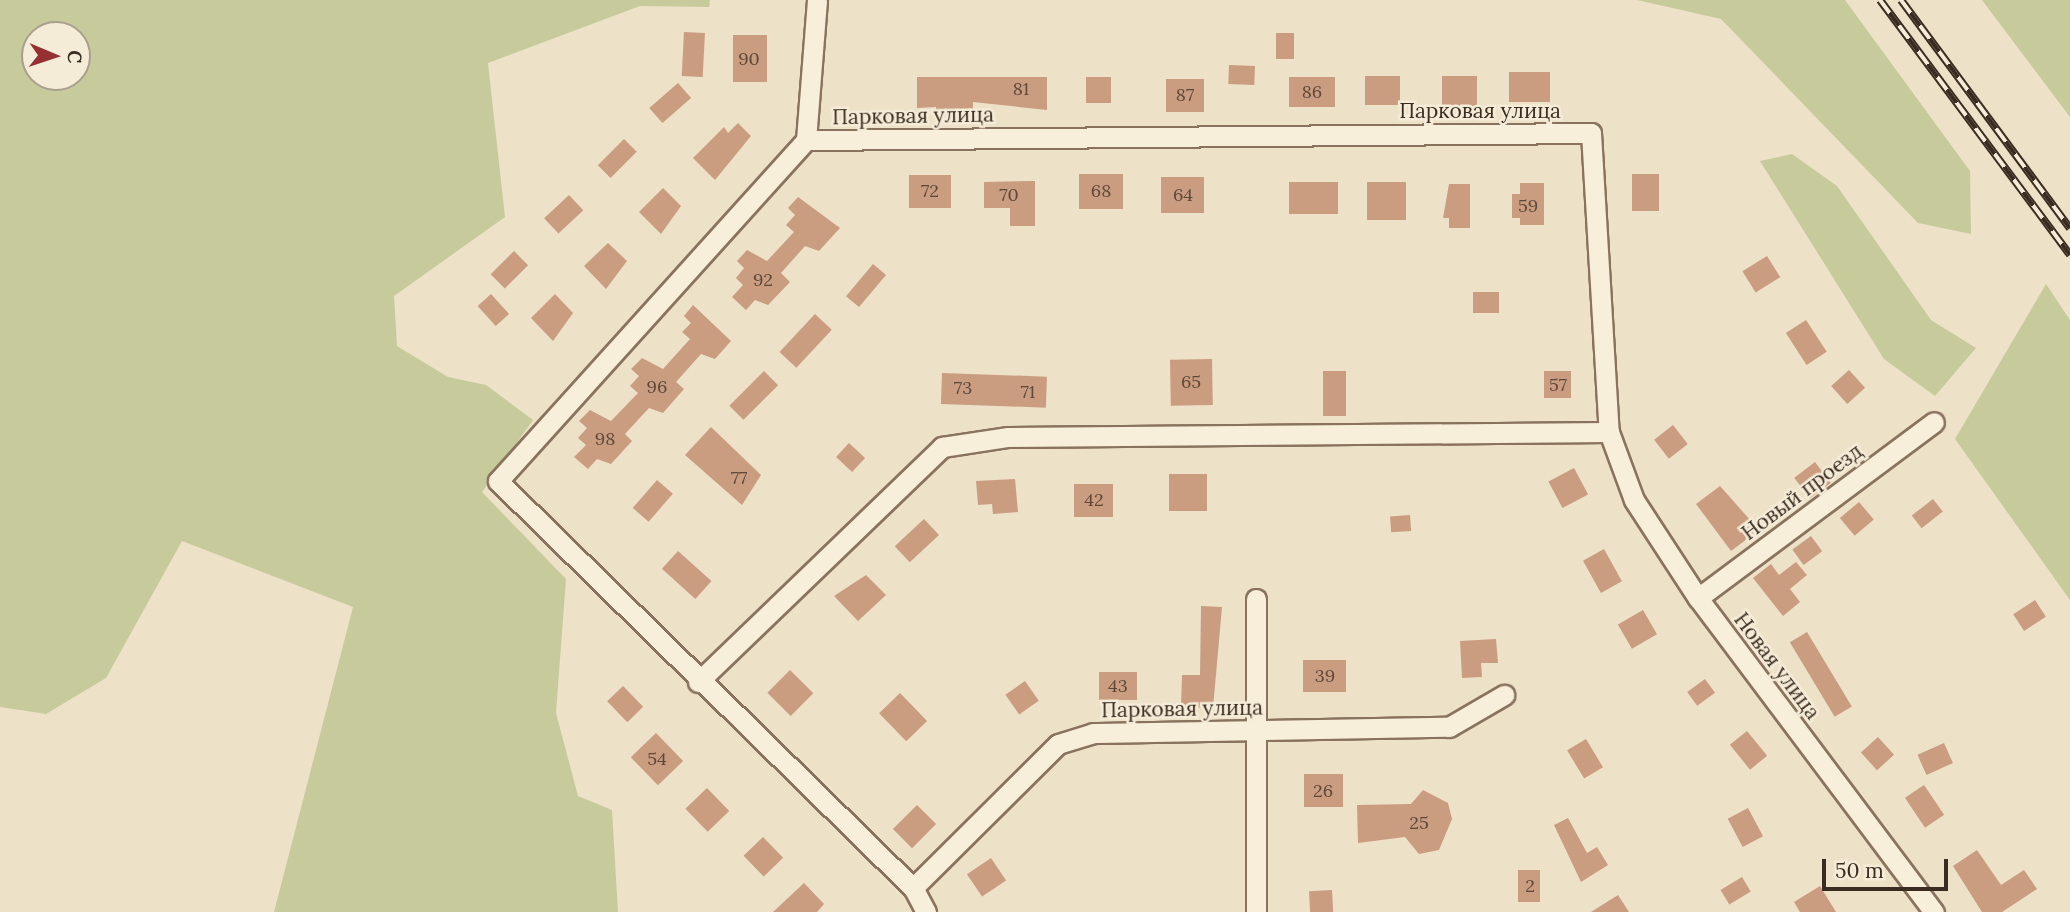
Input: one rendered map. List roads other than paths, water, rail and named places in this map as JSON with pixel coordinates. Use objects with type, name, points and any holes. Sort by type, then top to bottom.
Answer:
[{"type":"street","points":[[806,140],[817,0]]},
{"type":"street","name":"Парковая улица","points":[[926,912],[913,888],[698,682],[498,481],[806,140],[1591,133],[1609,432]]},
{"type":"street","name":"Новый проезд","points":[[1698,598],[1934,422]]},
{"type":"street","points":[[698,682],[942,447],[1008,437],[1609,432]]},
{"type":"street","name":"Новая улица","points":[[1609,432],[1634,500],[1698,598],[1934,912]]},
{"type":"street","points":[[1256,599],[1256,912]]},
{"type":"street","name":"Парковая улица","points":[[913,888],[1058,744],[1093,733],[1449,727],[1504,695]]},
{"type":"railway","points":[[1880,0],[2070,255]]},
{"type":"railway","points":[[1901,0],[2070,228]]}]
